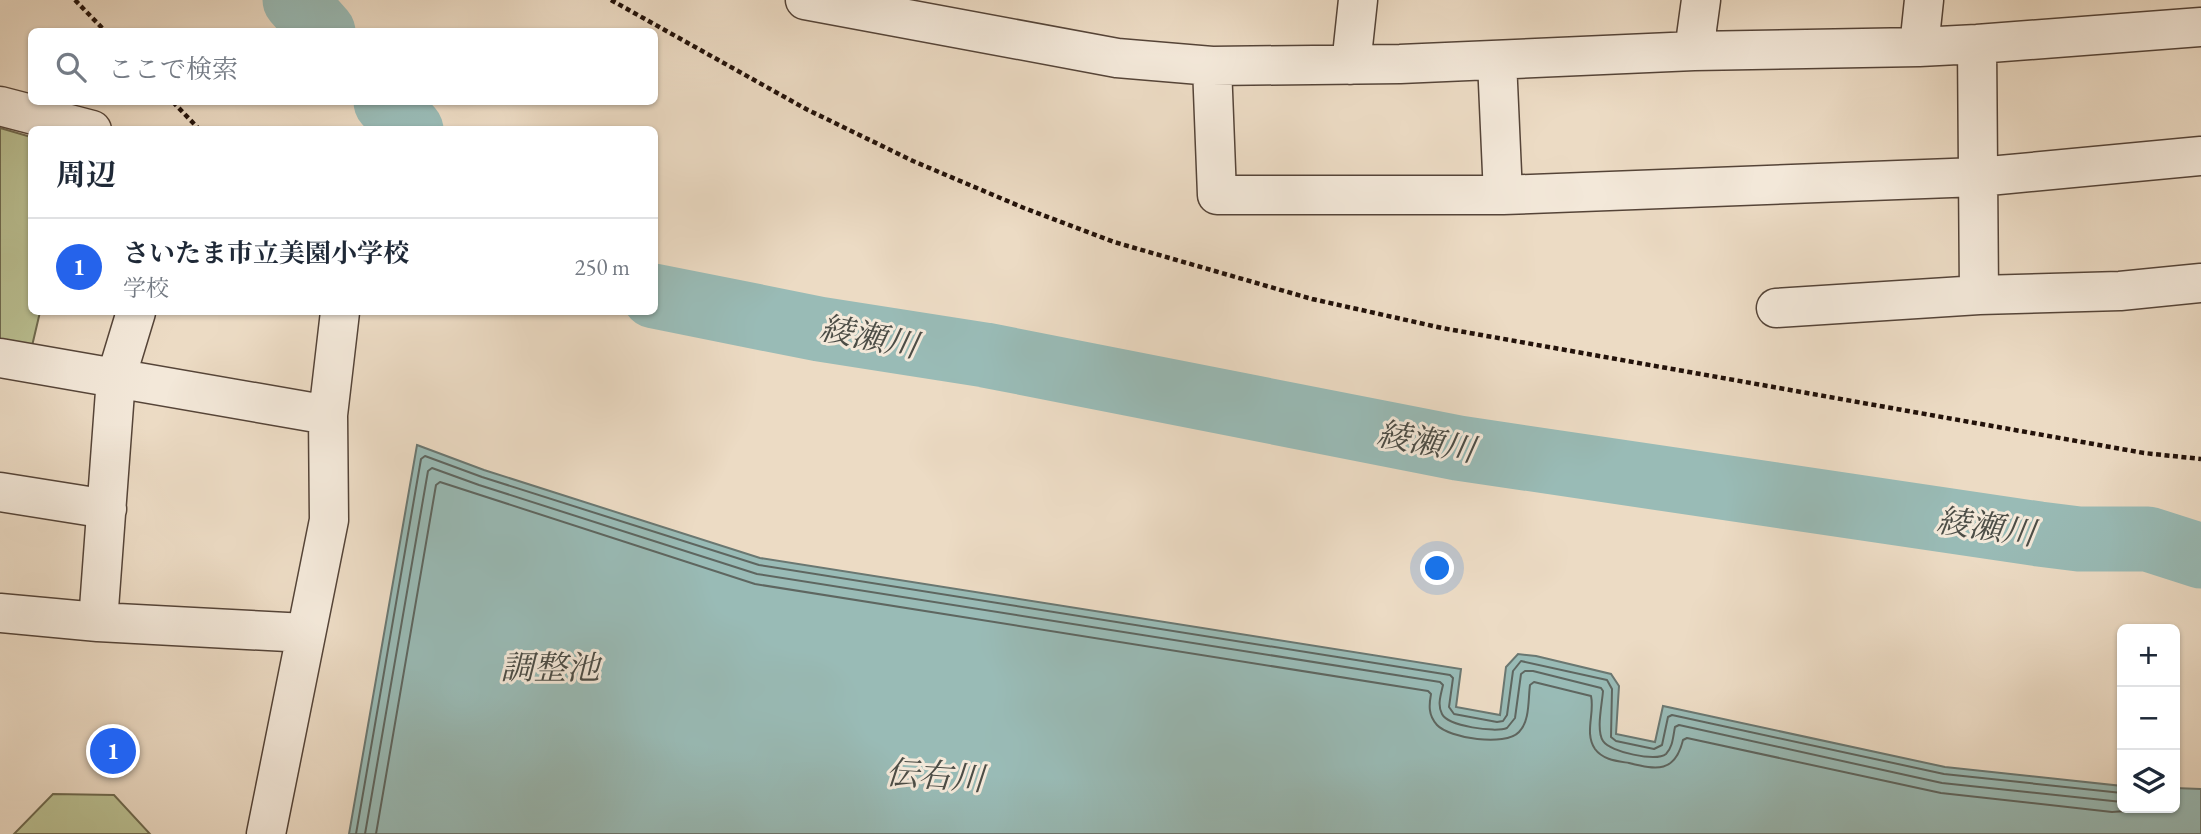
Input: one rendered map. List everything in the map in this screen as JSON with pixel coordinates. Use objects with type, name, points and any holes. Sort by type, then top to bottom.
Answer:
[{"type":"street","points":[[806,0],[1117,58],[1212,66],[1352,65],[1694,51],[1919,47],[2201,26]]},
{"type":"street","points":[[1352,65],[1358,0]]},
{"type":"street","points":[[1694,51],[1701,0]]},
{"type":"street","points":[[1919,47],[1924,0]]},
{"type":"street","points":[[1977,44],[1979,295]]},
{"type":"street","points":[[1497,61],[1503,195]]},
{"type":"street","points":[[1212,66],[1217,195],[1503,195],[1978,177],[2201,156]]},
{"type":"street","points":[[0,106],[77,126]]},
{"type":"street","points":[[1776,307],[1979,295],[2120,291],[2201,283]]},
{"type":"street","points":[[98,622],[116,378],[135,315]]},
{"type":"street","points":[[266,834],[329,520],[328,415],[340,315]]},
{"type":"street","points":[[0,358],[328,415]]},
{"type":"street","points":[[0,492],[107,509]]},
{"type":"street","points":[[0,613],[98,622],[306,634]]},
{"type":"path","points":[[75,0],[102,28]]},
{"type":"path","points":[[611,0],[806,109],[914,161],[1114,242],[1312,299],[1442,328],[2144,453],[2201,459]]},
{"type":"path","points":[[176,105],[196,126]]},
{"type":"green space","points":[[0,128],[28,136],[28,315],[39,315],[32,346],[0,339]]},
{"type":"green space","points":[[53,794],[114,795],[150,834],[14,834]]},
{"type":"water","name":"調整池","points":[[417,445],[484,470],[760,558],[1461,669],[1456,707],[1500,715],[1506,667],[1518,654],[1611,674],[1619,686],[1616,734],[1655,742],[1663,706],[1945,767],[2117,785],[2117,813],[2180,813],[2180,788],[2201,789],[2201,834],[349,834]]},
{"type":"waterway","name":"綾瀬川","points":[[295,0],[320,28]]},
{"type":"waterway","name":"綾瀬川","points":[[389,105],[407,126]]},
{"type":"waterway","name":"綾瀬川","points":[[658,297],[819,329],[985,355],[1458,448],[2039,534],[2079,539],[2148,539],[2201,556]]},
{"type":"place","name":"さいたま市立美園小学校","points":[[113,751]]},
{"type":"water label","name":"伝右川","points":[[935,775]]}]
